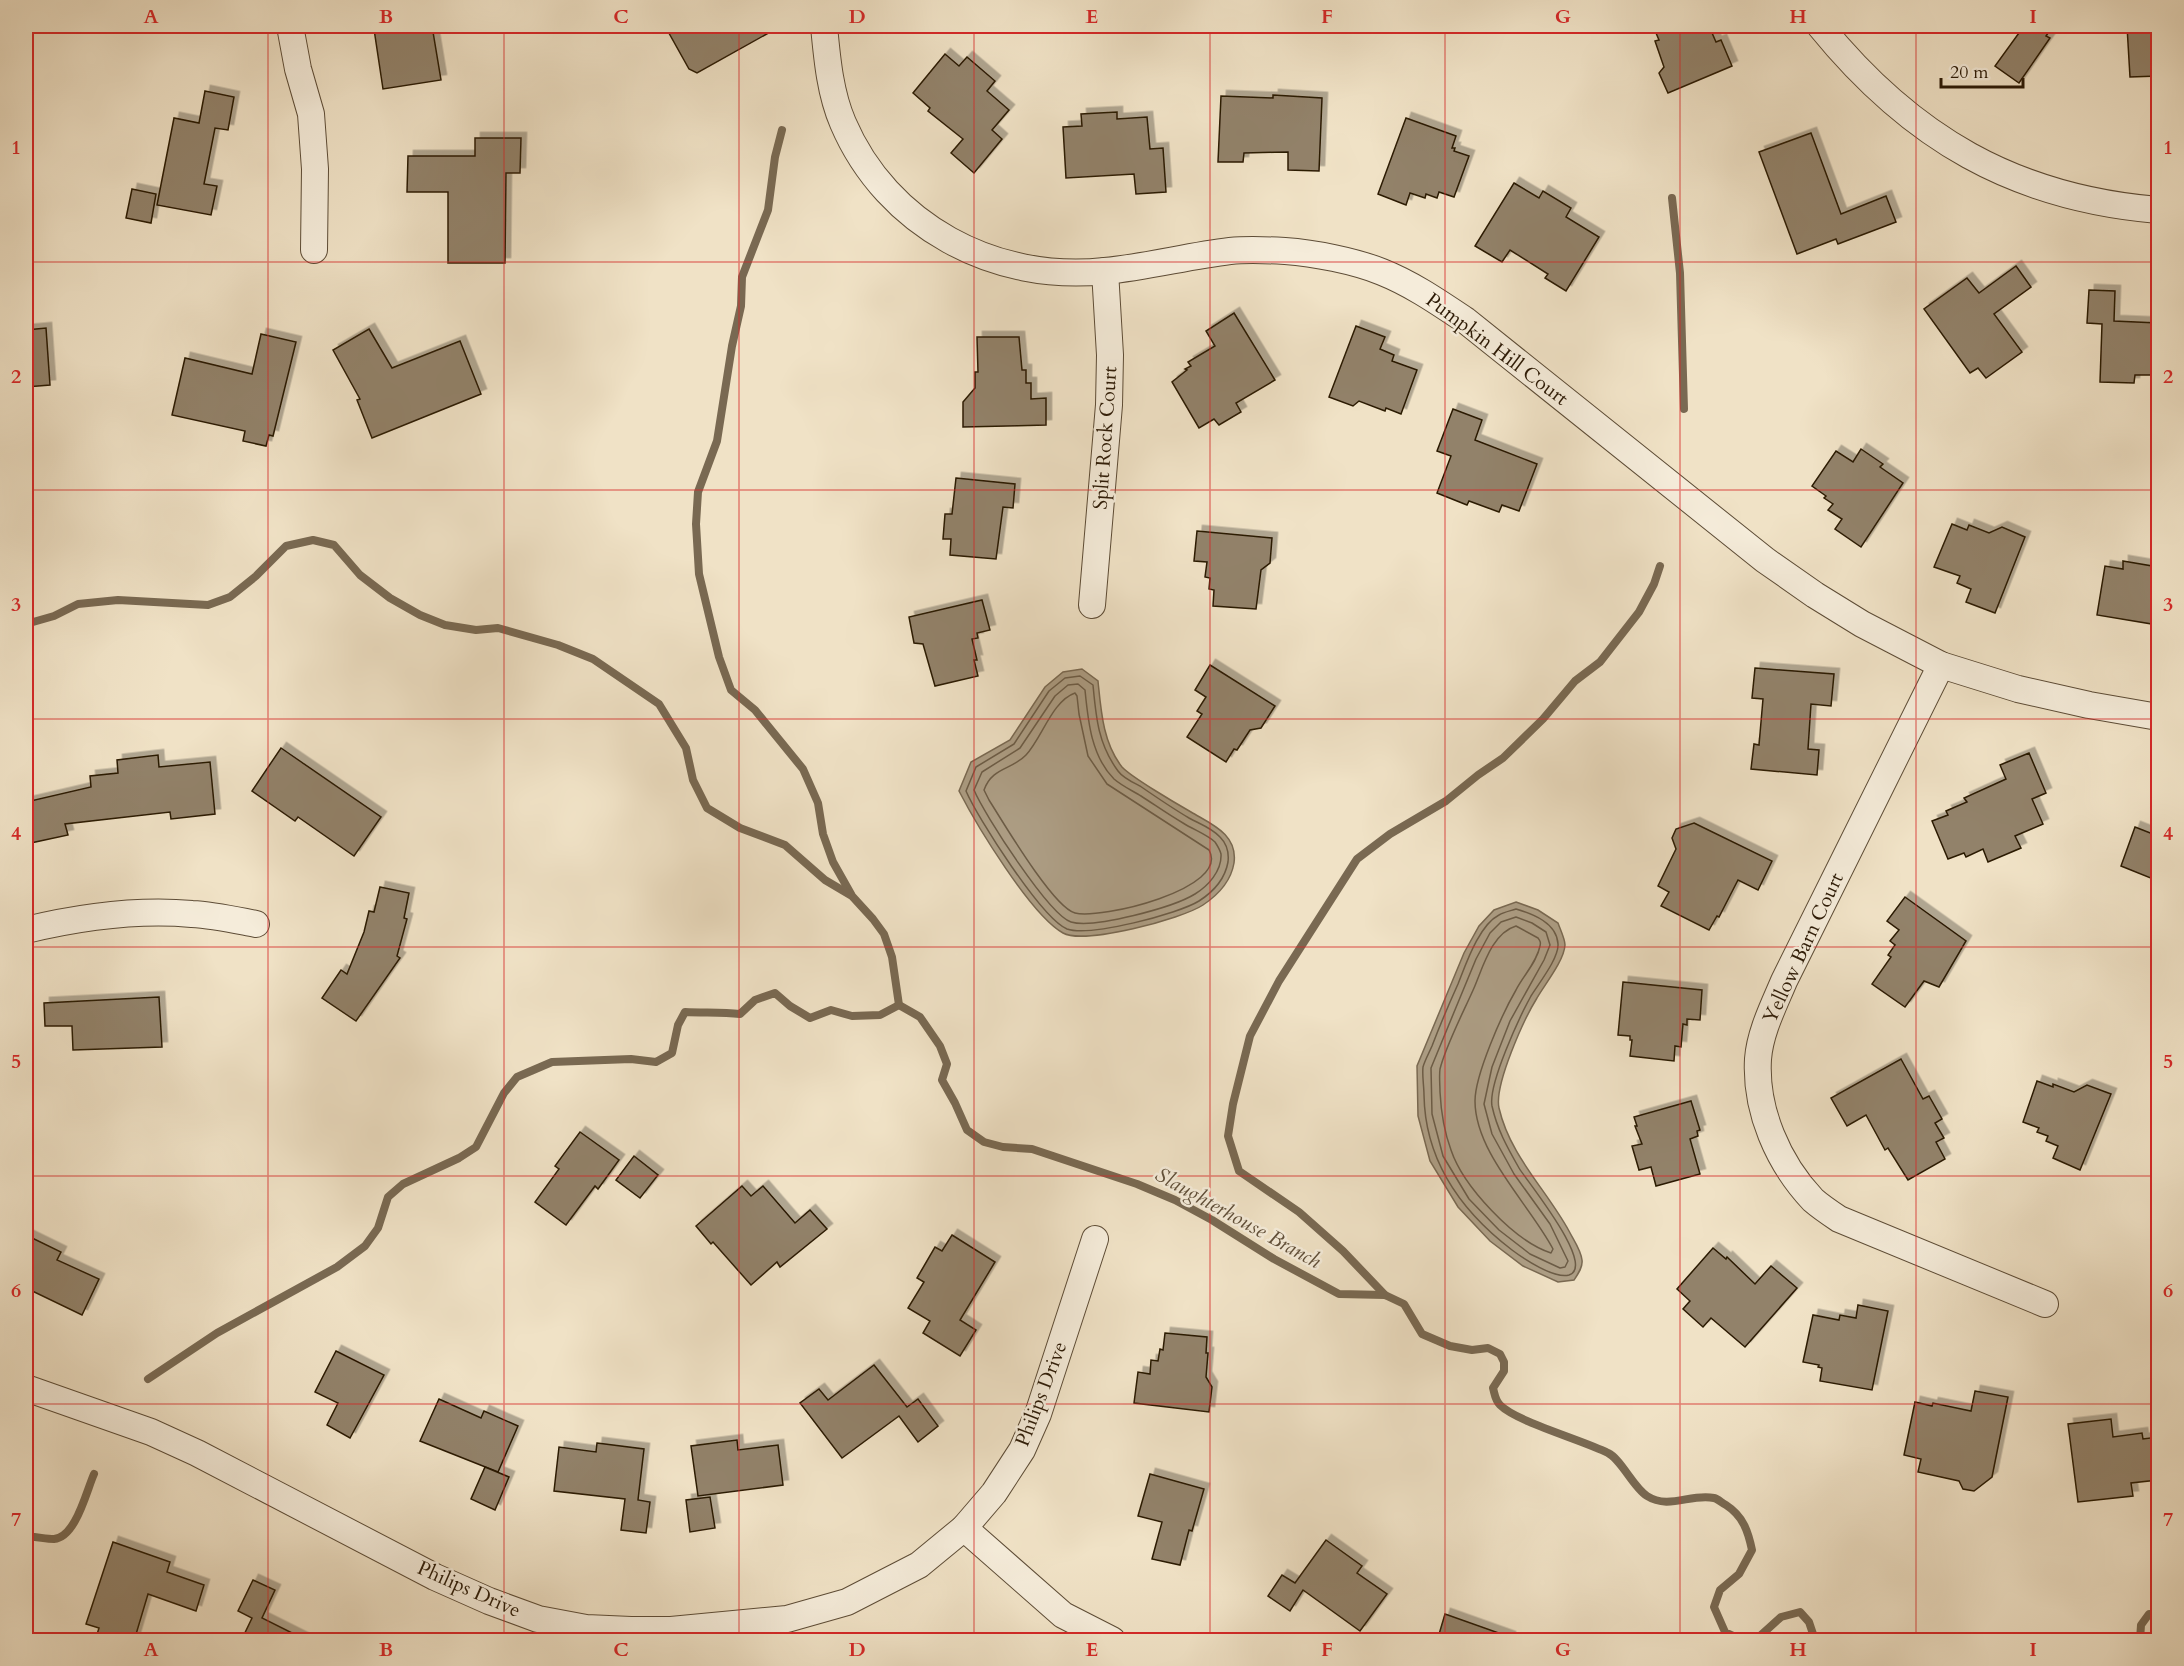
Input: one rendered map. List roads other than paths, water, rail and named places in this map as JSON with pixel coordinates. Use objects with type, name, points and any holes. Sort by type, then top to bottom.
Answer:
[{"type":"street","points":[[290,26],[298,69],[311,114],[315,169],[314,250]]},
{"type":"street","name":"Pumpkin Hill Court","points":[[824,26],[829,75],[843,122],[866,165],[892,197],[921,223],[954,244],[983,257],[1011,265],[1057,273],[1105,271],[1233,250],[1287,251],[1334,259],[1381,272],[1425,293],[1465,320],[1765,560],[1862,624],[1941,665],[2018,689],[2158,717]]},
{"type":"street","points":[[1821,26],[1872,83],[1908,115],[1987,165],[2025,183],[2063,195],[2104,204],[2158,210]]},
{"type":"street","name":"Split Rock Court","points":[[1092,605],[1109,405],[1110,355],[1105,271]]},
{"type":"street","name":"Yellow Barn Court","points":[[1941,665],[1784,981],[1766,1023],[1758,1057],[1759,1096],[1771,1134],[1791,1173],[1815,1201],[1839,1219],[2045,1304]]},
{"type":"street","points":[[26,930],[71,919],[132,913],[192,914],[256,924]]},
{"type":"street","name":"Philips Drive","points":[[26,1388],[151,1432],[435,1577],[489,1601],[538,1619],[586,1628],[671,1630],[787,1619],[847,1602],[919,1565],[964,1528],[994,1493],[1026,1441],[1038,1414],[1095,1239]]},
{"type":"street","points":[[964,1528],[1063,1615],[1113,1641]]},
{"type":"water","points":[[1082,669],[1098,681],[1107,737],[1122,767],[1144,784],[1222,831],[1232,844],[1234,853],[1234,863],[1227,882],[1214,897],[1203,905],[1155,923],[1091,936],[1074,936],[1063,933],[1036,908],[991,847],[959,791],[971,762],[1010,740],[1045,687],[1063,672]]},
{"type":"water","points":[[1516,902],[1538,910],[1558,923],[1565,945],[1558,965],[1531,1008],[1511,1052],[1501,1084],[1499,1108],[1511,1142],[1579,1249],[1582,1265],[1574,1280],[1558,1282],[1523,1266],[1490,1241],[1458,1207],[1430,1161],[1418,1116],[1417,1066],[1464,953],[1479,926],[1494,910]]},
{"type":"waterway","points":[[782,130],[775,157],[768,210],[742,277],[741,306],[732,346],[717,441],[698,492],[696,524],[699,574],[719,657],[731,690],[755,710],[803,769],[818,803],[823,834],[833,862],[851,894]]},
{"type":"waterway","points":[[1672,198],[1680,273],[1684,409]]},
{"type":"waterway","name":"Slaughterhouse Branch","points":[[26,624],[54,616],[78,604],[118,600],[208,605],[230,597],[256,576],[286,546],[313,540],[334,545],[360,575],[390,598],[420,615],[445,625],[476,630],[498,628],[558,645],[593,659],[659,704],[686,748],[693,780],[707,808],[740,828],[785,845],[825,880],[852,896],[873,919],[884,934],[892,957],[899,1005],[920,1017],[940,1046],[947,1064],[942,1080],[967,1130],[984,1142],[1003,1147],[1032,1149],[1137,1184],[1175,1200],[1212,1220],[1274,1259],[1339,1294],[1385,1295],[1404,1304],[1422,1334],[1450,1346],[1472,1350],[1488,1348],[1500,1354],[1504,1362],[1504,1371],[1493,1388],[1497,1401],[1508,1411],[1613,1456],[1642,1492],[1655,1500],[1664,1502],[1714,1498],[1737,1514],[1746,1530],[1752,1550],[1739,1574],[1720,1590],[1714,1607],[1725,1632],[1742,1640]]},
{"type":"waterway","points":[[1385,1295],[1343,1251],[1299,1212],[1239,1171],[1228,1136],[1233,1104],[1250,1036],[1279,981],[1357,859],[1390,834],[1446,801],[1503,758],[1543,719],[1575,681],[1600,662],[1639,612],[1654,584],[1660,566]]},
{"type":"waterway","points":[[148,1379],[217,1333],[337,1267],[365,1246],[378,1228],[388,1197],[403,1184],[459,1158],[476,1147],[504,1093],[517,1077],[552,1062],[631,1059],[656,1062],[672,1053],[678,1025],[685,1012],[740,1014],[755,1000],[775,993],[790,1006],[810,1018],[831,1010],[852,1016],[880,1015],[899,1005]]},
{"type":"waterway","points":[[26,1537],[54,1539],[68,1531],[79,1512],[94,1474]]},
{"type":"waterway","name":"Slaughterhouse Branch","points":[[1747,1640],[1760,1636],[1781,1617],[1800,1612],[1809,1622],[1815,1640]]},
{"type":"waterway","name":"Slaughterhouse Branch","points":[[2140,1640],[2141,1625],[2149,1614],[2158,1615]]}]
